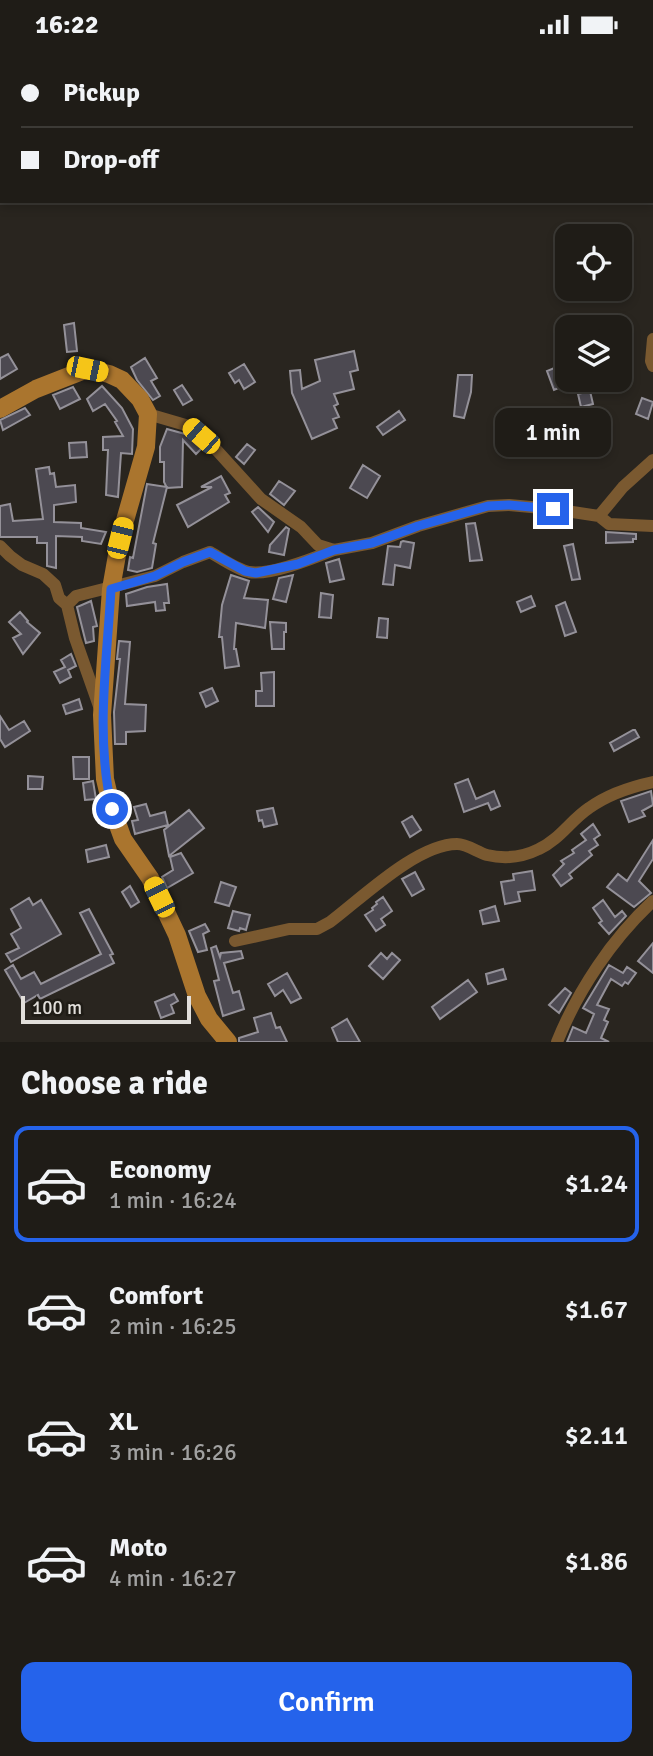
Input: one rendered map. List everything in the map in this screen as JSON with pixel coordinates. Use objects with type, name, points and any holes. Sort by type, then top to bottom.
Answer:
[{"type":"main road","points":[[0,409],[36,389],[87,369],[108,373],[122,380],[140,399],[148,414],[146,447],[120,538],[111,589],[102,716],[105,779],[123,839],[150,878],[188,966],[197,996],[209,1019],[228,1042]]},
{"type":"street","points":[[653,338],[653,366]]},
{"type":"street","points":[[148,414],[189,426],[212,445],[261,499],[301,527],[318,545],[334,550]]},
{"type":"street","points":[[599,516],[623,487],[653,460]]},
{"type":"street","points":[[67,605],[76,596],[155,576],[210,552],[245,571],[256,573],[298,564],[334,550],[372,543],[418,526],[488,506],[553,509],[599,516],[609,524],[653,526]]},
{"type":"street","points":[[0,545],[10,557],[43,574],[55,585],[59,598],[67,605],[75,638],[102,716]]},
{"type":"street","points":[[235,941],[289,929],[317,929],[412,859],[434,847],[459,844],[488,855],[518,857],[541,849],[587,809],[629,788],[653,782]]},
{"type":"street","points":[[557,1042],[567,1017],[609,948],[634,918],[653,901]]},
{"type":"building","points":[[74,323],[77,351],[67,352],[64,325]]},
{"type":"building","points":[[354,351],[358,370],[350,372],[354,389],[334,394],[338,404],[334,406],[339,417],[333,419],[337,428],[312,439],[292,393],[290,371],[300,370],[302,389],[320,381],[315,360]]},
{"type":"building","points":[[8,354],[17,369],[0,379],[0,358]]},
{"type":"building","points":[[145,358],[157,378],[151,381],[160,396],[153,400],[137,380],[131,367]]},
{"type":"building","points":[[244,364],[255,382],[244,389],[239,380],[235,383],[229,373]]},
{"type":"building","points":[[555,368],[554,390],[547,371]]},
{"type":"building","points":[[458,375],[472,375],[471,392],[464,418],[454,416]]},
{"type":"building","points":[[182,385],[192,400],[183,405],[174,390]]},
{"type":"building","points":[[102,386],[122,408],[133,429],[132,454],[121,453],[118,497],[106,495],[108,450],[103,450],[103,437],[123,436],[115,422],[117,421],[105,404],[93,411],[87,399]]},
{"type":"building","points":[[73,387],[80,399],[60,409],[53,395]]},
{"type":"building","points":[[590,392],[593,404],[581,407],[578,394]]},
{"type":"building","points":[[642,398],[653,402],[648,419],[636,414]]},
{"type":"building","points":[[25,408],[30,415],[3,430],[0,420]]},
{"type":"building","points":[[399,411],[405,420],[383,435],[377,427]]},
{"type":"building","points":[[167,429],[185,434],[202,448],[196,454],[183,440],[182,487],[167,488],[164,482],[164,462],[160,462],[160,447]]},
{"type":"building","points":[[86,442],[87,457],[70,458],[69,443]]},
{"type":"building","points":[[247,444],[255,450],[244,464],[236,457]]},
{"type":"building","points":[[363,465],[380,476],[367,498],[350,488]]},
{"type":"building","points":[[49,467],[50,474],[54,473],[56,487],[75,485],[76,502],[54,505],[54,522],[81,523],[81,528],[106,532],[101,544],[82,541],[82,537],[56,536],[56,568],[47,566],[47,543],[37,543],[37,537],[0,537],[0,506],[10,504],[13,521],[43,519],[36,469]]},
{"type":"building","points":[[221,476],[230,493],[225,495],[229,502],[188,527],[177,505],[212,487],[201,487]]},
{"type":"building","points":[[279,481],[295,491],[284,505],[270,494]]},
{"type":"building","points":[[147,484],[167,487],[153,543],[156,544],[152,568],[137,572],[128,570],[130,557],[133,558]]},
{"type":"building","points":[[258,507],[274,522],[268,532],[252,512]]},
{"type":"building","points":[[475,523],[482,560],[470,561],[466,524]]},
{"type":"building","points":[[286,527],[289,529],[284,555],[269,552],[270,545]]},
{"type":"building","points":[[606,532],[636,534],[636,539],[633,539],[633,542],[606,543]]},
{"type":"building","points":[[403,541],[414,543],[410,568],[395,565],[393,585],[383,584],[388,546],[400,547]]},
{"type":"building","points":[[573,544],[580,579],[572,580],[564,546]]},
{"type":"building","points":[[339,559],[344,579],[330,582],[326,563]]},
{"type":"building","points":[[231,575],[249,581],[244,598],[268,600],[265,628],[236,623],[234,649],[239,666],[225,668],[222,637],[219,637],[222,605]]},
{"type":"building","points":[[293,575],[286,602],[273,599],[279,578]]},
{"type":"building","points":[[167,584],[169,603],[164,603],[165,610],[156,611],[155,602],[127,606],[126,594]]},
{"type":"building","points":[[321,593],[333,595],[331,618],[319,617]]},
{"type":"building","points":[[531,596],[535,606],[521,612],[517,602]]},
{"type":"building","points":[[91,601],[97,626],[93,627],[94,641],[86,643],[77,607]]},
{"type":"building","points":[[565,602],[576,632],[565,636],[556,606]]},
{"type":"building","points":[[20,612],[40,633],[23,654],[13,638],[21,634],[9,622]]},
{"type":"building","points":[[379,618],[388,619],[387,638],[377,637]]},
{"type":"building","points":[[270,622],[286,623],[284,649],[272,649]]},
{"type":"building","points":[[119,641],[130,642],[125,704],[146,705],[145,731],[126,732],[126,744],[115,744],[114,712],[120,659],[117,659]]},
{"type":"building","points":[[71,654],[76,666],[68,670],[71,677],[60,683],[54,672],[65,667],[61,660]]},
{"type":"building","points":[[274,672],[274,706],[256,706],[256,691],[262,691],[261,673]]},
{"type":"building","points":[[212,688],[218,701],[206,707],[200,693]]},
{"type":"building","points":[[79,699],[82,709],[66,714],[63,705]]},
{"type":"building","points":[[0,716],[9,730],[24,721],[30,731],[5,747],[0,739]]},
{"type":"building","points":[[633,730],[639,737],[614,751],[610,743]]},
{"type":"building","points":[[73,757],[89,757],[89,779],[74,779]]},
{"type":"building","points":[[28,776],[43,777],[42,789],[28,789]]},
{"type":"building","points":[[468,779],[476,799],[494,791],[500,806],[491,810],[488,803],[464,812],[455,784]]},
{"type":"building","points":[[93,781],[96,799],[85,800],[83,783]]},
{"type":"building","points":[[651,791],[653,805],[642,811],[645,816],[629,822],[621,801]]},
{"type":"building","points":[[146,804],[150,816],[165,812],[168,825],[135,834],[132,821],[138,820],[134,807]]},
{"type":"building","points":[[273,808],[277,824],[264,827],[262,820],[259,821],[257,811]]},
{"type":"building","points":[[189,810],[204,828],[169,856],[164,830]]},
{"type":"building","points":[[412,816],[421,830],[410,837],[402,822]]},
{"type":"building","points":[[593,824],[600,835],[594,839],[598,845],[589,851],[592,855],[569,874],[572,878],[561,886],[553,875],[564,864],[561,861],[574,853],[572,850],[586,840],[581,834]]},
{"type":"building","points":[[653,840],[653,859],[639,881],[651,893],[634,907],[607,887],[618,874],[627,881]]},
{"type":"building","points":[[106,845],[109,857],[88,862],[86,850]]},
{"type":"building","points":[[181,853],[193,873],[167,888],[162,877],[173,870],[170,857]]},
{"type":"building","points":[[532,871],[535,890],[518,892],[520,901],[505,904],[501,882],[514,880],[513,874]]},
{"type":"building","points":[[415,872],[424,889],[412,896],[402,879]]},
{"type":"building","points":[[221,882],[236,887],[229,906],[215,902]]},
{"type":"building","points":[[130,886],[139,902],[131,907],[122,892]]},
{"type":"building","points":[[383,897],[392,911],[381,919],[385,925],[376,931],[365,915],[373,910],[376,902]]},
{"type":"building","points":[[29,898],[33,905],[41,900],[61,934],[11,962],[6,954],[19,948],[11,934],[21,928],[11,909]]},
{"type":"building","points":[[603,900],[615,917],[622,911],[626,916],[609,934],[599,923],[602,921],[593,908]]},
{"type":"building","points":[[495,906],[499,921],[483,924],[480,911]]},
{"type":"building","points":[[89,909],[113,954],[110,955],[114,963],[40,999],[38,995],[24,1003],[5,970],[13,965],[21,979],[34,972],[41,984],[101,954],[80,913]]},
{"type":"building","points":[[233,911],[250,915],[246,930],[228,928]]},
{"type":"building","points":[[205,924],[209,931],[203,934],[207,950],[198,952],[189,931]]},
{"type":"building","points":[[653,943],[653,973],[638,961]]},
{"type":"building","points":[[216,946],[220,957],[221,953],[241,951],[243,958],[224,963],[233,993],[239,991],[244,1009],[223,1016],[214,981],[219,980],[211,948]]},
{"type":"building","points":[[381,953],[387,959],[392,953],[400,960],[383,979],[369,966]]},
{"type":"building","points":[[609,965],[623,973],[627,967],[636,973],[628,984],[625,982],[622,986],[611,979],[597,1005],[609,1009],[604,1020],[608,1022],[601,1038],[609,1042],[567,1042],[573,1027],[586,1033],[594,1014],[583,1008]]},
{"type":"building","points":[[503,969],[506,979],[488,984],[486,974]]},
{"type":"building","points":[[287,973],[301,998],[291,1003],[283,990],[275,996],[268,984]]},
{"type":"building","points":[[468,980],[477,992],[440,1019],[432,1007]]},
{"type":"building","points":[[565,988],[571,993],[559,1013],[549,1005]]},
{"type":"building","points":[[174,994],[178,1001],[171,1005],[174,1013],[161,1018],[155,1002]]},
{"type":"building","points":[[271,1013],[276,1028],[280,1027],[287,1042],[239,1042],[239,1038],[258,1032],[254,1018]]},
{"type":"building","points":[[347,1019],[360,1042],[338,1042],[332,1028]]},
{"type":"route","points":[[112,809],[105,779],[102,716],[111,589],[155,576],[210,552],[245,571],[256,573],[298,564],[334,550],[372,543],[418,526],[488,506],[553,509]]}]
